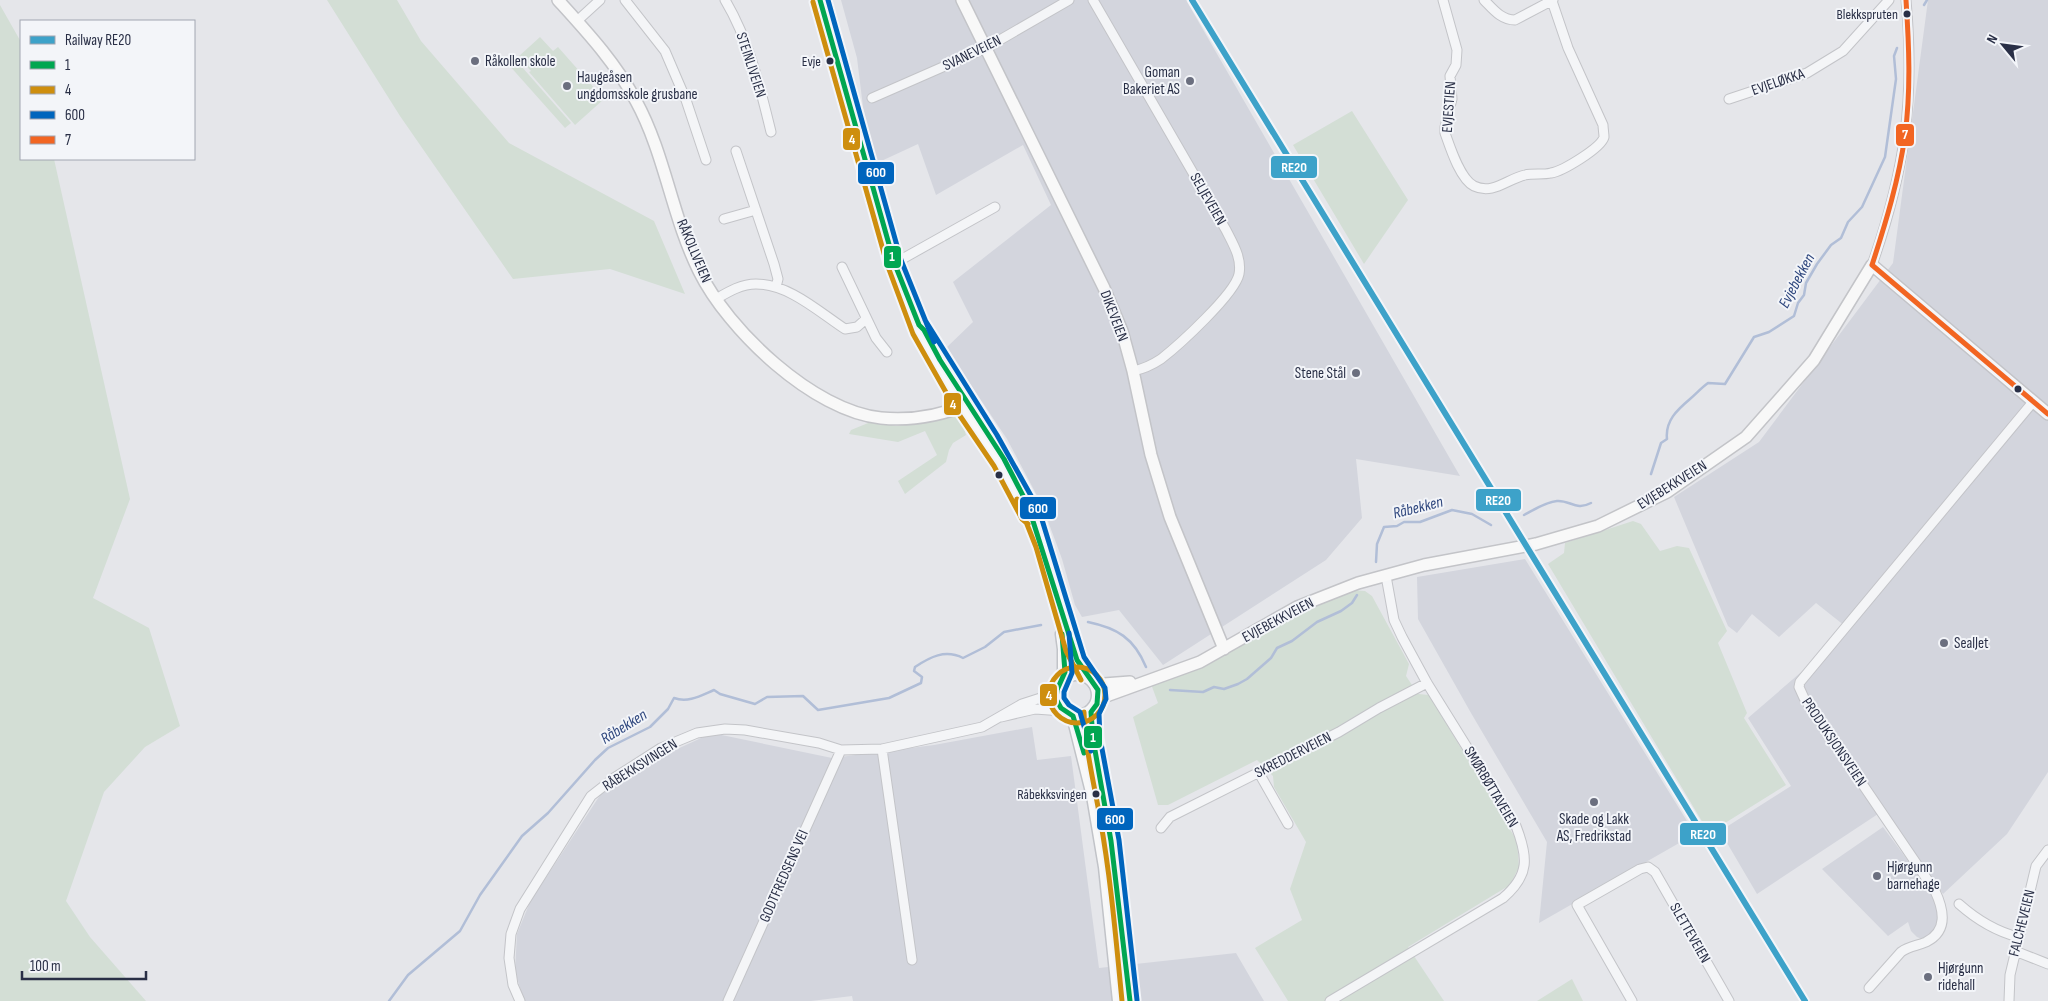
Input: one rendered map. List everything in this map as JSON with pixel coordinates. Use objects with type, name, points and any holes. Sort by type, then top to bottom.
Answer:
[{"type":"main road","points":[[820,0],[894,262],[919,325],[924,330],[963,400],[1018,484],[1032,513],[1032,518],[1051,572],[1061,614],[1078,663],[1091,679],[1098,690],[1096,706],[1082,716],[1068,713],[1057,703],[1056,693],[1058,685],[1064,679],[1071,675],[1079,674],[1091,679]]},
{"type":"main road","points":[[1061,614],[1064,679]]},
{"type":"main road","points":[[1090,712],[1094,747],[1116,868],[1130,1001]]},
{"type":"main road","points":[[1068,713],[1093,796],[1105,867],[1119,1001]]},
{"type":"street","name":"RÅKOLLVEIEN","points":[[558,0],[606,54],[637,103],[657,152],[698,269],[716,298],[742,330],[774,362],[830,402],[858,413],[879,418],[915,418],[938,413],[963,400]]},
{"type":"street","points":[[576,21],[600,0]]},
{"type":"street","points":[[625,0],[665,51],[686,100],[706,160]]},
{"type":"street","name":"STEINLIVEIEN","points":[[725,0],[736,19],[760,86],[771,132]]},
{"type":"street","name":"DIKEVEIEN","points":[[962,0],[1104,288],[1122,331],[1133,371],[1151,455],[1170,517],[1224,649]]},
{"type":"street","name":"SVANEVEIEN","points":[[872,98],[986,48],[1070,0]]},
{"type":"street","name":"SELJEVEIEN","points":[[1093,0],[1226,230],[1240,262],[1238,279],[1232,289],[1201,322],[1160,360],[1144,369],[1133,371]]},
{"type":"street","name":"EVJESTIEN","points":[[1443,0],[1457,50],[1456,66],[1450,76],[1452,99],[1444,127],[1445,133],[1465,178],[1475,186],[1493,188],[1524,175],[1552,173],[1564,169],[1599,144],[1604,137],[1603,125],[1568,48],[1552,0]]},
{"type":"street","points":[[1484,0],[1498,14],[1509,20],[1514,20],[1552,0]]},
{"type":"street","name":"EVJELØKKA","points":[[1729,98],[1807,73],[1843,51],[1889,0]]},
{"type":"street","name":"EVJEBEKKVEIEN","points":[[1098,699],[1200,662],[1297,607],[1358,583],[1424,566],[1536,544],[1598,526],[1668,492],[1746,437],[1814,360],[1872,266],[1892,206],[1907,126],[1910,70],[1906,0]]},
{"type":"street","points":[[736,151],[774,264],[778,279],[776,287]]},
{"type":"street","points":[[894,262],[995,207]]},
{"type":"street","points":[[724,219],[756,210]]},
{"type":"street","points":[[1872,266],[2048,414]]},
{"type":"street","points":[[842,268],[876,338],[888,352]]},
{"type":"street","points":[[716,298],[737,288],[756,284],[776,287],[800,299],[845,329],[857,327],[866,319]]},
{"type":"street","name":"PRODUKSJONSVEIEN","points":[[1869,988],[1906,947],[1924,943],[1935,937],[1940,931],[1943,920],[1942,905],[1935,891],[1804,698],[1799,687],[1800,682],[2034,402]]},
{"type":"street","name":"SMØRBØTTAVEIEN","points":[[1330,1001],[1503,898],[1515,888],[1525,866],[1522,842],[1516,826],[1427,683],[1394,620],[1386,576]]},
{"type":"street","name":"EVJEBEKKVEIEN","points":[[1091,679],[1104,684],[1140,683]]},
{"type":"street","name":"SKREDDERVEIEN","points":[[1161,828],[1170,816],[1340,732],[1379,708],[1427,683]]},
{"type":"street","name":"RÅBEKKSVINGEN","points":[[520,1001],[513,985],[508,958],[511,934],[520,909],[592,796],[614,778],[669,745],[697,733],[711,730],[745,730],[819,743],[840,750],[882,749],[982,727],[1022,704],[1056,693]]},
{"type":"street","name":"RÅBEKKSVINGEN","points":[[1000,717],[1035,709],[1068,713]]},
{"type":"street","points":[[882,749],[912,960]]},
{"type":"street","name":"GODTFREDSENS VEI","points":[[728,1001],[840,750]]},
{"type":"street","points":[[1260,773],[1288,824]]},
{"type":"street","name":"FALCHEVEIEN","points":[[2009,1001],[2010,975],[2036,866],[2048,850]]},
{"type":"street","name":"SLETTEVEIEN","points":[[1632,1001],[1577,905],[1648,866],[1655,872],[1729,1001]]},
{"type":"street","points":[[1959,904],[1976,919],[2002,933],[2018,937]]},
{"type":"street","points":[[2015,951],[2048,964]]},
{"type":"shaded area","points":[[327,0],[397,0],[421,41],[509,143],[654,221],[685,294],[610,269],[513,279],[400,116]]},
{"type":"shaded area","points":[[841,0],[1186,0],[1460,476],[1356,459],[1362,518],[1326,560],[1163,665],[1119,610],[1082,617],[1075,605],[1062,559],[1042,505],[1007,439],[946,348],[973,322],[953,282],[1051,205],[1023,145],[936,195],[918,144],[877,163],[863,107],[857,58]]},
{"type":"shaded area","points":[[1928,0],[2048,0],[2048,772],[2007,834],[1943,894],[1884,810],[1757,894],[1720,831],[1791,786],[1748,718],[1850,630],[1816,603],[1779,637],[1752,614],[1737,633],[1728,626],[1674,497],[1759,442],[1893,263]]},
{"type":"shaded area","points":[[0,5],[20,40],[20,160],[54,160],[130,499],[93,598],[149,628],[180,726],[145,747],[104,792],[66,901],[90,937],[146,1001],[0,1001]]},
{"type":"shaded area","name":"Haugeåsen ungdomsskole grusbane","points":[[540,37],[553,51],[558,47],[604,99],[575,125],[518,57]]},
{"type":"shaded area","points":[[515,59],[571,123],[565,128],[508,64]]},
{"type":"shaded area","points":[[1352,111],[1408,200],[1364,264],[1293,145]]},
{"type":"shaded area","points":[[956,414],[963,425],[966,435],[953,443],[946,462],[905,494],[898,481],[937,455],[925,431],[898,442],[849,434],[851,430],[873,421],[896,426]]},
{"type":"shaded area","points":[[1633,521],[1641,524],[1660,551],[1677,546],[1689,548],[1727,631],[1718,643],[1747,713],[1744,718],[1786,785],[1709,833],[1548,564],[1564,553],[1565,543]]},
{"type":"shaded area","points":[[1525,559],[1695,834],[1539,923],[1547,842],[1418,619],[1417,577]]},
{"type":"shaded area","points":[[1351,590],[1365,591],[1372,596],[1409,664],[1406,676],[1418,694],[1429,695],[1517,841],[1519,867],[1510,885],[1408,947],[1444,1001],[1288,1001],[1255,948],[1302,920],[1290,889],[1306,842],[1274,787],[1273,776],[1257,760],[1168,805],[1158,805],[1133,717],[1158,703],[1151,684],[1252,640],[1302,608]]},
{"type":"shaded area","name":"Råbekken","points":[[1032,727],[1037,760],[1071,756],[1099,968],[1236,953],[1264,1001],[853,1001],[852,996],[811,1001],[524,1001],[515,971],[517,934],[530,902],[610,780],[712,733],[832,758],[934,745]]},
{"type":"shaded area","points":[[1883,827],[1929,889],[1939,910],[1939,922],[1932,933],[1924,940],[1917,937],[1911,931],[1908,922],[1888,936],[1822,869]]},
{"type":"shaded area","points":[[1572,979],[1583,1001],[1537,1001]]},
{"type":"waterway","name":"Evjebekken","points":[[1924,5],[1927,0]]},
{"type":"waterway","name":"Evjebekken","points":[[1651,474],[1661,443],[1667,439],[1668,427],[1676,412],[1708,383],[1725,384],[1754,337],[1769,332],[1794,316],[1798,303],[1804,295],[1806,283],[1817,264],[1831,245],[1841,238],[1848,222],[1862,207],[1885,157],[1896,79],[1894,56],[1897,48]]},
{"type":"waterway","name":"Evjebekken","points":[[1524,515],[1557,501],[1577,506],[1591,503]]},
{"type":"waterway","name":"Råbekken","points":[[1376,562],[1377,544],[1384,527],[1397,526],[1404,522],[1420,522],[1452,510],[1472,514],[1491,525]]},
{"type":"waterway","name":"Råbekken","points":[[1170,690],[1203,692],[1214,687],[1224,689],[1238,684],[1247,679],[1271,658],[1277,648],[1292,641],[1317,622],[1341,611],[1352,603],[1357,595]]},
{"type":"waterway","name":"Råbekken","points":[[1088,622],[1108,627],[1123,636],[1136,649],[1146,667]]},
{"type":"waterway","name":"Råbekken","points":[[389,1001],[408,975],[460,931],[480,895],[522,836],[548,813],[608,748],[650,727],[668,709],[674,698],[684,700],[714,690],[720,694],[755,704],[767,697],[803,696],[818,710],[889,698],[921,683],[922,677],[914,671],[915,667],[926,660],[944,654],[963,658],[985,647],[1004,632],[1041,625]]},
{"type":"rail line","name":"RE20","points":[[1192,0],[1805,1001]]},
{"type":"transit line","name":"1","points":[[820,0],[894,262],[919,325],[924,330],[940,360],[1004,459],[1032,513],[1077,660],[1098,690],[1097,704],[1091,712],[1093,739],[1111,841],[1130,1001]]},
{"type":"transit line","name":"600","points":[[828,0],[901,260],[934,342]]},
{"type":"transit line","name":"7","points":[[1872,265],[1892,200],[1905,135],[1909,68],[1906,0]]},
{"type":"transit line","name":"4","points":[[813,2],[887,264],[913,334],[956,410],[994,466],[1022,519],[1028,524]]},
{"type":"transit line","name":"7","points":[[1872,265],[2048,414]]},
{"type":"transit line","name":"600","points":[[925,320],[997,435],[1039,510],[1084,657],[1105,688],[1106,699],[1099,714],[1100,738],[1119,840],[1137,1000]]},
{"type":"transit line","name":"4","points":[[1017,499],[1036,547],[1066,651],[1081,680]]},
{"type":"transit line","name":"600","points":[[1069,633],[1072,673],[1064,692],[1064,698],[1069,705],[1080,712],[1091,751]]},
{"type":"transit line","name":"1","points":[[1062,634],[1065,672],[1057,690],[1056,699],[1061,708],[1073,716],[1084,753]]},
{"type":"transit line","name":"4","points":[[1071,667],[1083,667],[1093,671],[1101,679],[1105,695],[1101,711],[1093,719],[1083,723],[1071,723],[1061,719],[1053,711],[1049,701],[1049,689],[1053,679],[1061,671],[1071,667]]},
{"type":"transit line","name":"4","points":[[1084,712],[1088,752],[1107,864],[1122,1001]]},
{"type":"place","name":"Blekkspruten","points":[[1907,14]]},
{"type":"place","name":"Råkollen skole","points":[[475,61]]},
{"type":"place","name":"Evje","points":[[830,61]]},
{"type":"place","name":"Goman Bakeriet AS","points":[[1190,81]]},
{"type":"place","name":"Haugeåsen ungdomsskole grusbane","points":[[567,86]]},
{"type":"place","name":"Stene Stål","points":[[1356,373]]},
{"type":"place","name":"SealJet","points":[[1944,643]]},
{"type":"place","name":"Råbekksvingen","points":[[1096,794]]},
{"type":"place","name":"Skade og Lakk AS, Fredrikstad","points":[[1594,802]]},
{"type":"place","name":"Hjørgunn barnehage","points":[[1877,876]]},
{"type":"place","name":"Hjørgunn ridehall","points":[[1928,977]]}]
